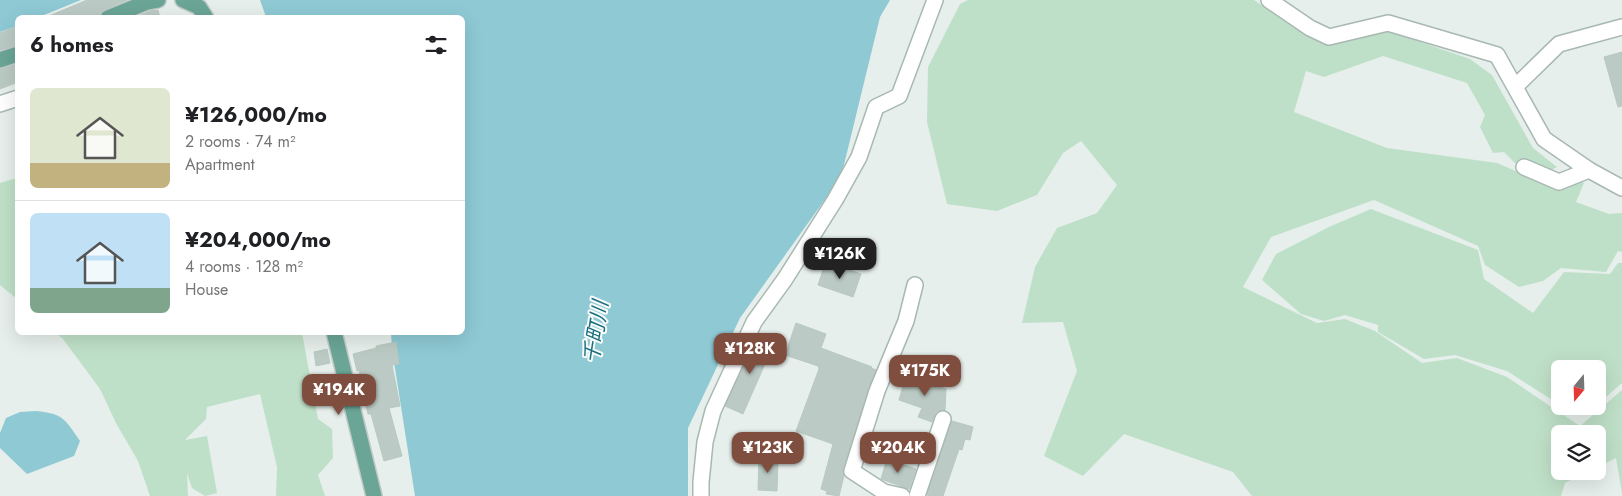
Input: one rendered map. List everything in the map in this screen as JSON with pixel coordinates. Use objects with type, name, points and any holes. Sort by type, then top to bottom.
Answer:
[{"type":"main road","points":[[115,15],[147,2],[158,0]]},
{"type":"main road","points":[[183,0],[199,7],[204,15]]},
{"type":"main road","points":[[0,60],[15,55]]},
{"type":"main road","points":[[335,335],[374,496]]},
{"type":"street","points":[[701,496],[701,482],[709,425],[713,411],[749,332],[835,200],[859,157],[876,106],[899,96],[935,0]]},
{"type":"street","points":[[1269,0],[1310,28],[1329,37],[1388,23],[1497,55],[1516,86],[1544,140],[1589,170],[1622,188]]},
{"type":"street","points":[[1516,86],[1559,44],[1622,27]]},
{"type":"street","points":[[0,104],[15,99]]},
{"type":"street","points":[[1524,167],[1559,182],[1589,170]]},
{"type":"street","points":[[902,496],[883,494],[852,471],[877,391],[906,321],[915,285]]},
{"type":"street","points":[[917,496],[943,419]]},
{"type":"green space","points":[[968,0],[1254,0],[1310,38],[1328,45],[1385,30],[1470,59],[1492,75],[1533,148],[1557,167],[1550,171],[1524,163],[1515,163],[1504,152],[1493,153],[1480,127],[1485,115],[1467,83],[1383,56],[1324,77],[1306,71],[1294,112],[1387,148],[1497,163],[1560,190],[1577,180],[1584,183],[1576,202],[1609,214],[1622,213],[1622,252],[1618,251],[1606,272],[1561,268],[1543,281],[1519,287],[1485,265],[1478,246],[1374,200],[1271,237],[1243,287],[1317,323],[1345,319],[1375,331],[1422,363],[1457,358],[1507,377],[1551,407],[1551,415],[1564,415],[1579,425],[1551,425],[1551,480],[1571,480],[1565,483],[1561,496],[1252,496],[1233,472],[1124,434],[1083,476],[1044,456],[1077,371],[1063,322],[1022,323],[1035,267],[1057,228],[1097,213],[1117,185],[1081,141],[1063,153],[1037,195],[997,211],[947,204],[927,122],[928,67],[960,4]]},
{"type":"green space","points":[[15,179],[15,297],[0,285],[0,183]]},
{"type":"green space","points":[[1371,209],[1478,250],[1484,279],[1533,313],[1564,272],[1610,274],[1618,263],[1622,263],[1622,383],[1606,397],[1606,360],[1551,360],[1551,399],[1507,371],[1455,355],[1424,359],[1378,332],[1378,325],[1345,315],[1324,321],[1301,314],[1262,280],[1276,254],[1331,226]]},
{"type":"green space","points":[[58,335],[302,335],[318,419],[332,429],[333,458],[318,475],[325,496],[276,496],[277,467],[260,394],[207,407],[206,419],[185,440],[207,436],[217,493],[205,496],[192,488],[187,473],[188,496],[150,496],[138,461],[116,423],[100,389]]},
{"type":"green space","points":[[1622,390],[1622,493],[1616,458],[1606,463],[1606,425],[1581,425],[1593,415],[1606,415],[1606,404]]},
{"type":"water","points":[[0,0],[81,0],[44,15],[15,15],[15,27],[0,32]]},
{"type":"water","name":"千町川","points":[[260,0],[890,0],[880,17],[841,177],[740,318],[688,428],[688,496],[415,496],[391,335],[465,335],[465,15],[265,15]]},
{"type":"water","points":[[36,411],[53,414],[63,419],[80,441],[74,456],[27,474],[0,448],[0,433],[6,418],[20,412]]},
{"type":"building","points":[[87,0],[127,0],[104,10],[101,15],[51,15]]},
{"type":"building","points":[[158,10],[159,15],[141,15]]},
{"type":"building","points":[[15,27],[15,46],[0,50],[0,33]]},
{"type":"building","points":[[1622,52],[1622,106],[1618,107],[1604,57]]},
{"type":"building","points":[[15,65],[15,83],[0,89],[0,69]]},
{"type":"building","points":[[835,265],[861,274],[853,297],[818,285],[824,267],[833,270]]},
{"type":"building","points":[[796,323],[826,334],[821,348],[876,370],[843,468],[844,476],[839,496],[826,494],[827,491],[821,489],[833,444],[796,431],[819,369],[818,366],[785,355]]},
{"type":"building","points":[[758,335],[775,341],[743,414],[725,406]]},
{"type":"building","points":[[396,342],[399,364],[392,365],[400,406],[389,408],[402,456],[384,461],[371,414],[368,414],[359,370],[357,371],[353,354],[376,348],[376,346]]},
{"type":"building","points":[[327,349],[330,363],[316,366],[314,352]]},
{"type":"building","points":[[913,373],[938,383],[937,386],[946,389],[945,410],[936,412],[932,422],[918,417],[922,408],[899,400],[903,386],[908,388]]},
{"type":"building","points":[[952,421],[973,427],[970,440],[965,439],[962,450],[959,449],[943,496],[930,496],[927,495]]},
{"type":"building","points":[[759,457],[778,458],[777,491],[758,490]]},
{"type":"building","points":[[887,459],[916,469],[909,489],[881,479]]}]
